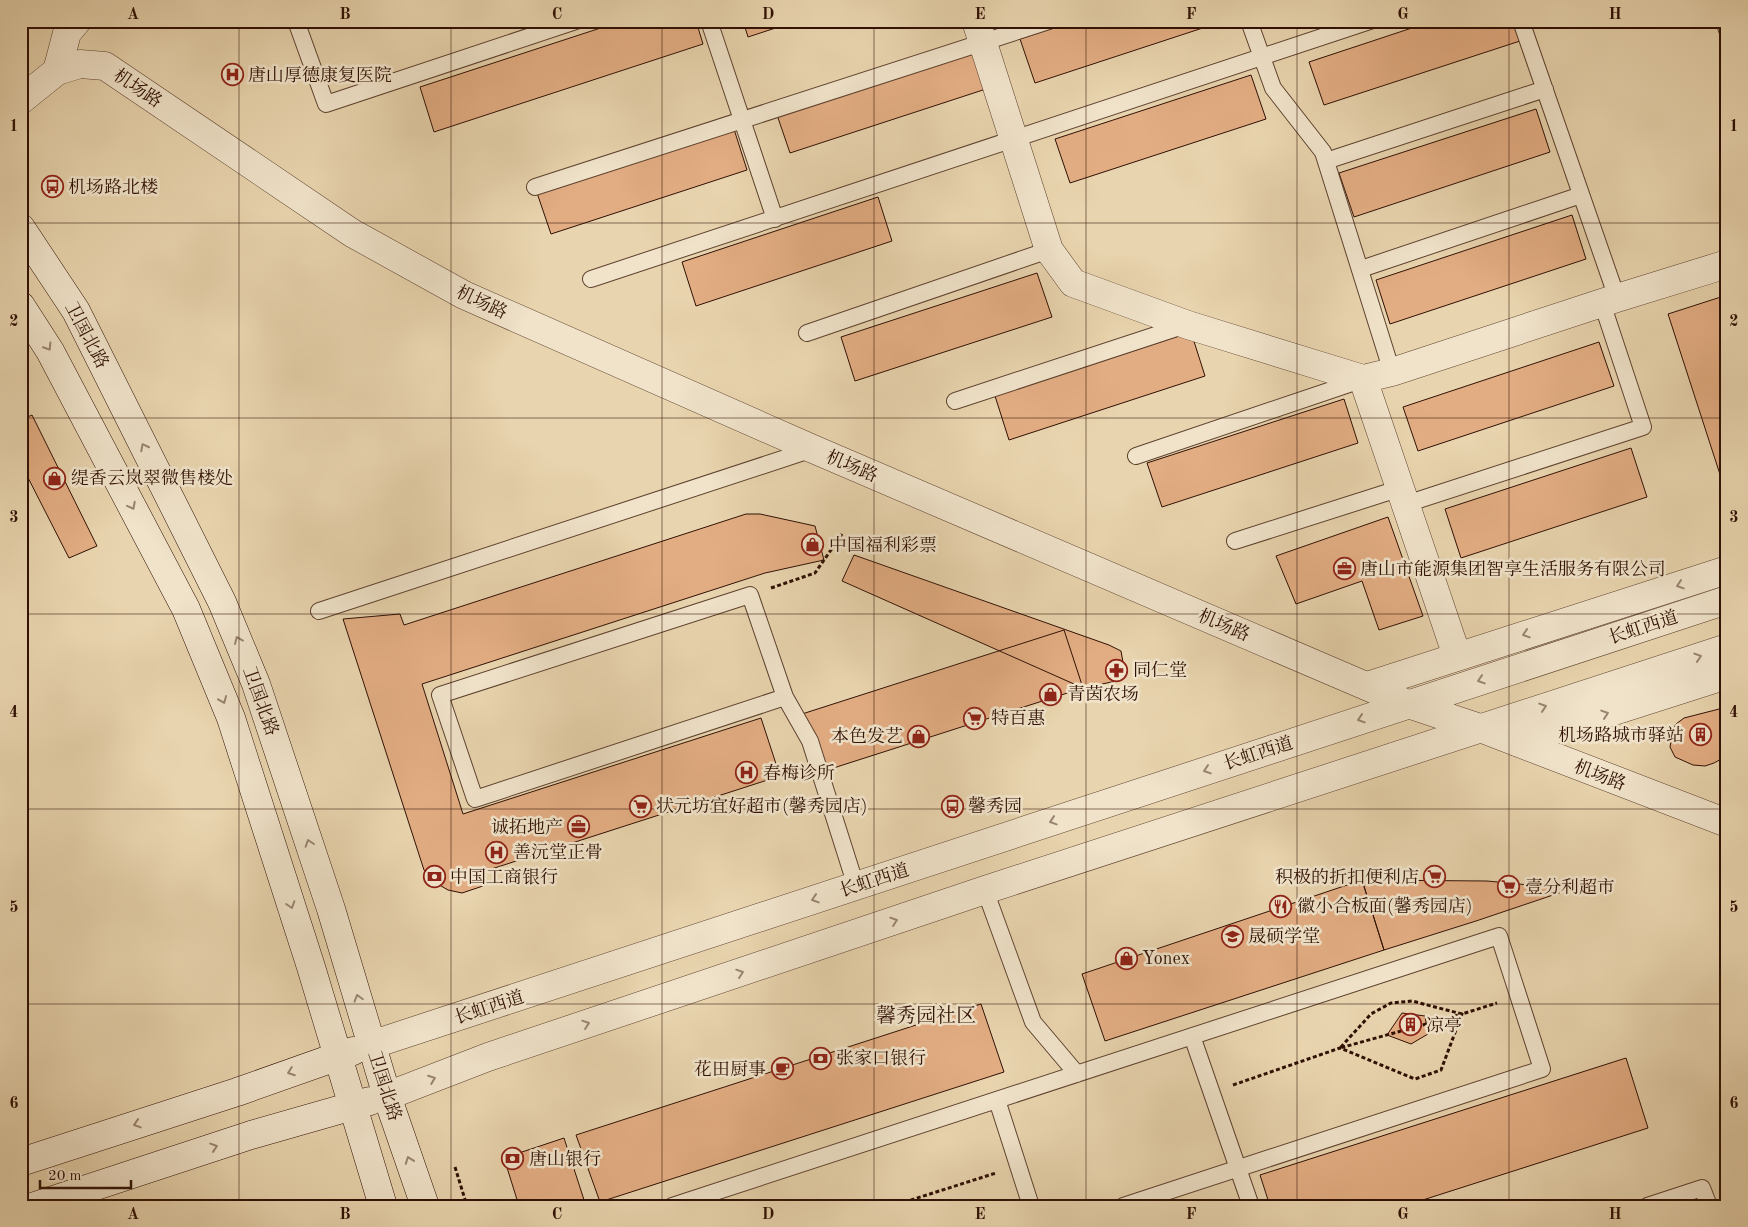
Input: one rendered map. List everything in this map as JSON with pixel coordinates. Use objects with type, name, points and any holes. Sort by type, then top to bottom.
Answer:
[{"type":"street","points":[[57,71],[67,33],[77,21]]},
{"type":"street","points":[[980,32],[1048,250],[1073,283],[1188,325],[1364,379],[1392,372],[1609,300],[1727,264]]},
{"type":"street","name":"机场路","points":[[21,100],[57,71],[80,64],[106,66],[352,233],[464,295],[813,449],[1408,704],[1480,728],[1727,823]]},
{"type":"street","name":"卫国北路","points":[[21,228],[76,311],[222,602],[256,684],[331,909],[387,1096],[425,1206]]},
{"type":"street","name":"卫国北路","points":[[21,306],[50,351],[186,609],[231,718],[311,967],[383,1206]]},
{"type":"street","points":[[1364,379],[1457,656]]},
{"type":"street","points":[[1367,686],[1727,570]]},
{"type":"street","name":"长虹西道","points":[[21,1162],[238,1092],[337,1056],[1727,600]]},
{"type":"street","points":[[35,1206],[252,1135],[387,1096],[488,1057],[985,890],[1727,648]]},
{"type":"street","points":[[1517,742],[1727,675]]},
{"type":"lane","points":[[296,21],[326,104],[576,21]]},
{"type":"lane","points":[[709,21],[775,219]]},
{"type":"lane","points":[[535,187],[742,120],[980,32],[1049,21]]},
{"type":"lane","points":[[1250,21],[1261,57],[1274,88],[1323,152],[1361,268],[1392,372]]},
{"type":"lane","points":[[591,279],[1370,21]]},
{"type":"lane","points":[[1235,541],[1404,496],[1643,427],[1581,195],[1521,21]]},
{"type":"lane","points":[[1724,21],[1727,30]]},
{"type":"lane","points":[[1326,161],[1545,89]]},
{"type":"lane","points":[[1361,268],[1581,195]]},
{"type":"lane","points":[[807,333],[1048,250]]},
{"type":"lane","points":[[955,401],[1188,325]]},
{"type":"lane","points":[[1136,456],[1364,379]]},
{"type":"lane","points":[[319,611],[813,449]]},
{"type":"lane","points":[[785,697],[475,799],[440,695],[750,595],[785,697],[810,741],[856,886]]},
{"type":"lane","points":[[985,890],[1033,1022],[1077,1074]]},
{"type":"lane","points":[[672,1206],[1499,936],[1542,1069],[1122,1206]]},
{"type":"lane","points":[[1192,1036],[1251,1206]]},
{"type":"lane","points":[[997,1100],[1031,1206]]},
{"type":"lane","points":[[1647,1206],[1702,1188],[1708,1206]]},
{"type":"path","points":[[750,595],[815,573],[842,534]]},
{"type":"path","points":[[1211,1092],[1340,1048],[1462,1014],[1518,996]]},
{"type":"path","points":[[1340,1048],[1371,1014],[1391,1003],[1412,1001],[1462,1014]]},
{"type":"path","points":[[1340,1048],[1415,1079],[1442,1070],[1462,1014]]},
{"type":"path","points":[[870,1206],[894,1205],[1018,1166]]},
{"type":"path","points":[[454,1167],[467,1206]]},
{"type":"building","points":[[622,21],[696,21],[703,44],[434,132],[420,87]]},
{"type":"building","points":[[743,21],[797,21],[748,37]]},
{"type":"building","points":[[1075,21],[1224,21],[1035,83],[1020,39]]},
{"type":"building","points":[[1433,21],[1513,21],[1520,41],[1324,105],[1309,62]]},
{"type":"building","points":[[971,45],[986,89],[790,153],[775,109]]},
{"type":"building","points":[[1251,75],[1266,119],[1070,183],[1055,139]]},
{"type":"building","points":[[1536,109],[1550,152],[1354,217],[1339,173]]},
{"type":"building","points":[[733,126],[747,170],[551,234],[536,190]]},
{"type":"building","points":[[878,197],[892,241],[696,306],[682,262]]},
{"type":"building","points":[[1572,215],[1586,259],[1390,324],[1376,280]]},
{"type":"building","points":[[1037,273],[1052,317],[855,381],[841,337]]},
{"type":"building","points":[[1727,295],[1727,496],[1668,314]]},
{"type":"building","points":[[1191,332],[1205,376],[1009,440],[995,396]]},
{"type":"building","points":[[1599,342],[1614,386],[1418,451],[1403,407]]},
{"type":"building","points":[[1344,399],[1358,443],[1162,507],[1147,463]]},
{"type":"building","points":[[32,415],[97,546],[69,558],[21,464],[21,420]]},
{"type":"building","points":[[1631,448],[1647,497],[1461,558],[1445,509]]},
{"type":"building","points":[[746,514],[760,514],[815,526],[824,560],[765,573],[422,684],[463,814],[761,718],[780,776],[479,873],[483,886],[462,893],[448,890],[436,883],[424,870],[343,619],[400,614],[404,625]]},
{"type":"building","name":"唐山市能源集团智享生活服务有限公司","points":[[1388,517],[1423,616],[1379,630],[1362,581],[1296,604],[1276,556]]},
{"type":"building","points":[[854,555],[1109,645],[1121,651],[1124,668],[1121,680],[1083,688],[842,581]]},
{"type":"building","points":[[1064,630],[1083,688],[821,772],[802,714]]},
{"type":"building","name":"机场路城市驿站","points":[[1727,707],[1727,756],[1705,766],[1693,765],[1675,757],[1670,747],[1676,724],[1684,718]]},
{"type":"building","points":[[1362,880],[1384,950],[1105,1041],[1082,974]]},
{"type":"building","points":[[1362,880],[1487,881],[1571,889],[1384,950]]},
{"type":"building","points":[[981,1004],[1004,1072],[600,1202],[576,1135]]},
{"type":"building","name":"凉亭","points":[[1402,1013],[1425,1016],[1428,1034],[1411,1044],[1387,1035]]},
{"type":"building","points":[[1626,1058],[1648,1128],[1404,1206],[1270,1206],[1260,1175]]},
{"type":"building","points":[[564,1138],[586,1206],[519,1206],[504,1158]]},
{"type":"place","name":"唐山厚德康复医院","points":[[232,75]]},
{"type":"place","name":"机场路北楼","points":[[52,187]]},
{"type":"place","name":"缇香云岚翠微售楼处","points":[[55,478]]},
{"type":"place","name":"中国福利彩票","points":[[813,545]]},
{"type":"place","name":"唐山市能源集团智享生活服务有限公司","points":[[1344,569]]},
{"type":"place","name":"同仁堂","points":[[1117,670]]},
{"type":"place","name":"青茵农场","points":[[1051,694]]},
{"type":"place","name":"特百惠","points":[[975,718]]},
{"type":"place","name":"机场路城市驿站","points":[[1700,735]]},
{"type":"place","name":"本色发艺","points":[[919,736]]},
{"type":"place","name":"春梅诊所","points":[[747,773]]},
{"type":"place","name":"状元坊宜好超市(馨秀园店)","points":[[640,806]]},
{"type":"place","name":"馨秀园","points":[[952,806]]},
{"type":"place","name":"诚拓地产","points":[[579,827]]},
{"type":"place","name":"善沅堂正骨","points":[[497,852]]},
{"type":"place","name":"中国工商银行","points":[[434,877]]},
{"type":"place","name":"积极的折扣便利店","points":[[1435,877]]},
{"type":"place","name":"壹分利超市","points":[[1509,887]]},
{"type":"place","name":"徽小合板面(馨秀园店)","points":[[1281,906]]},
{"type":"place","name":"晟硕学堂","points":[[1232,936]]},
{"type":"place","name":"Yonex","points":[[1126,958]]},
{"type":"place","name":"凉亭","points":[[1410,1025]]},
{"type":"place","name":"张家口银行","points":[[820,1058]]},
{"type":"place","name":"花田厨事","points":[[782,1069]]},
{"type":"place","name":"唐山银行","points":[[513,1159]]},
{"type":"district","name":"馨秀园社区","points":[[926,1015]]}]
